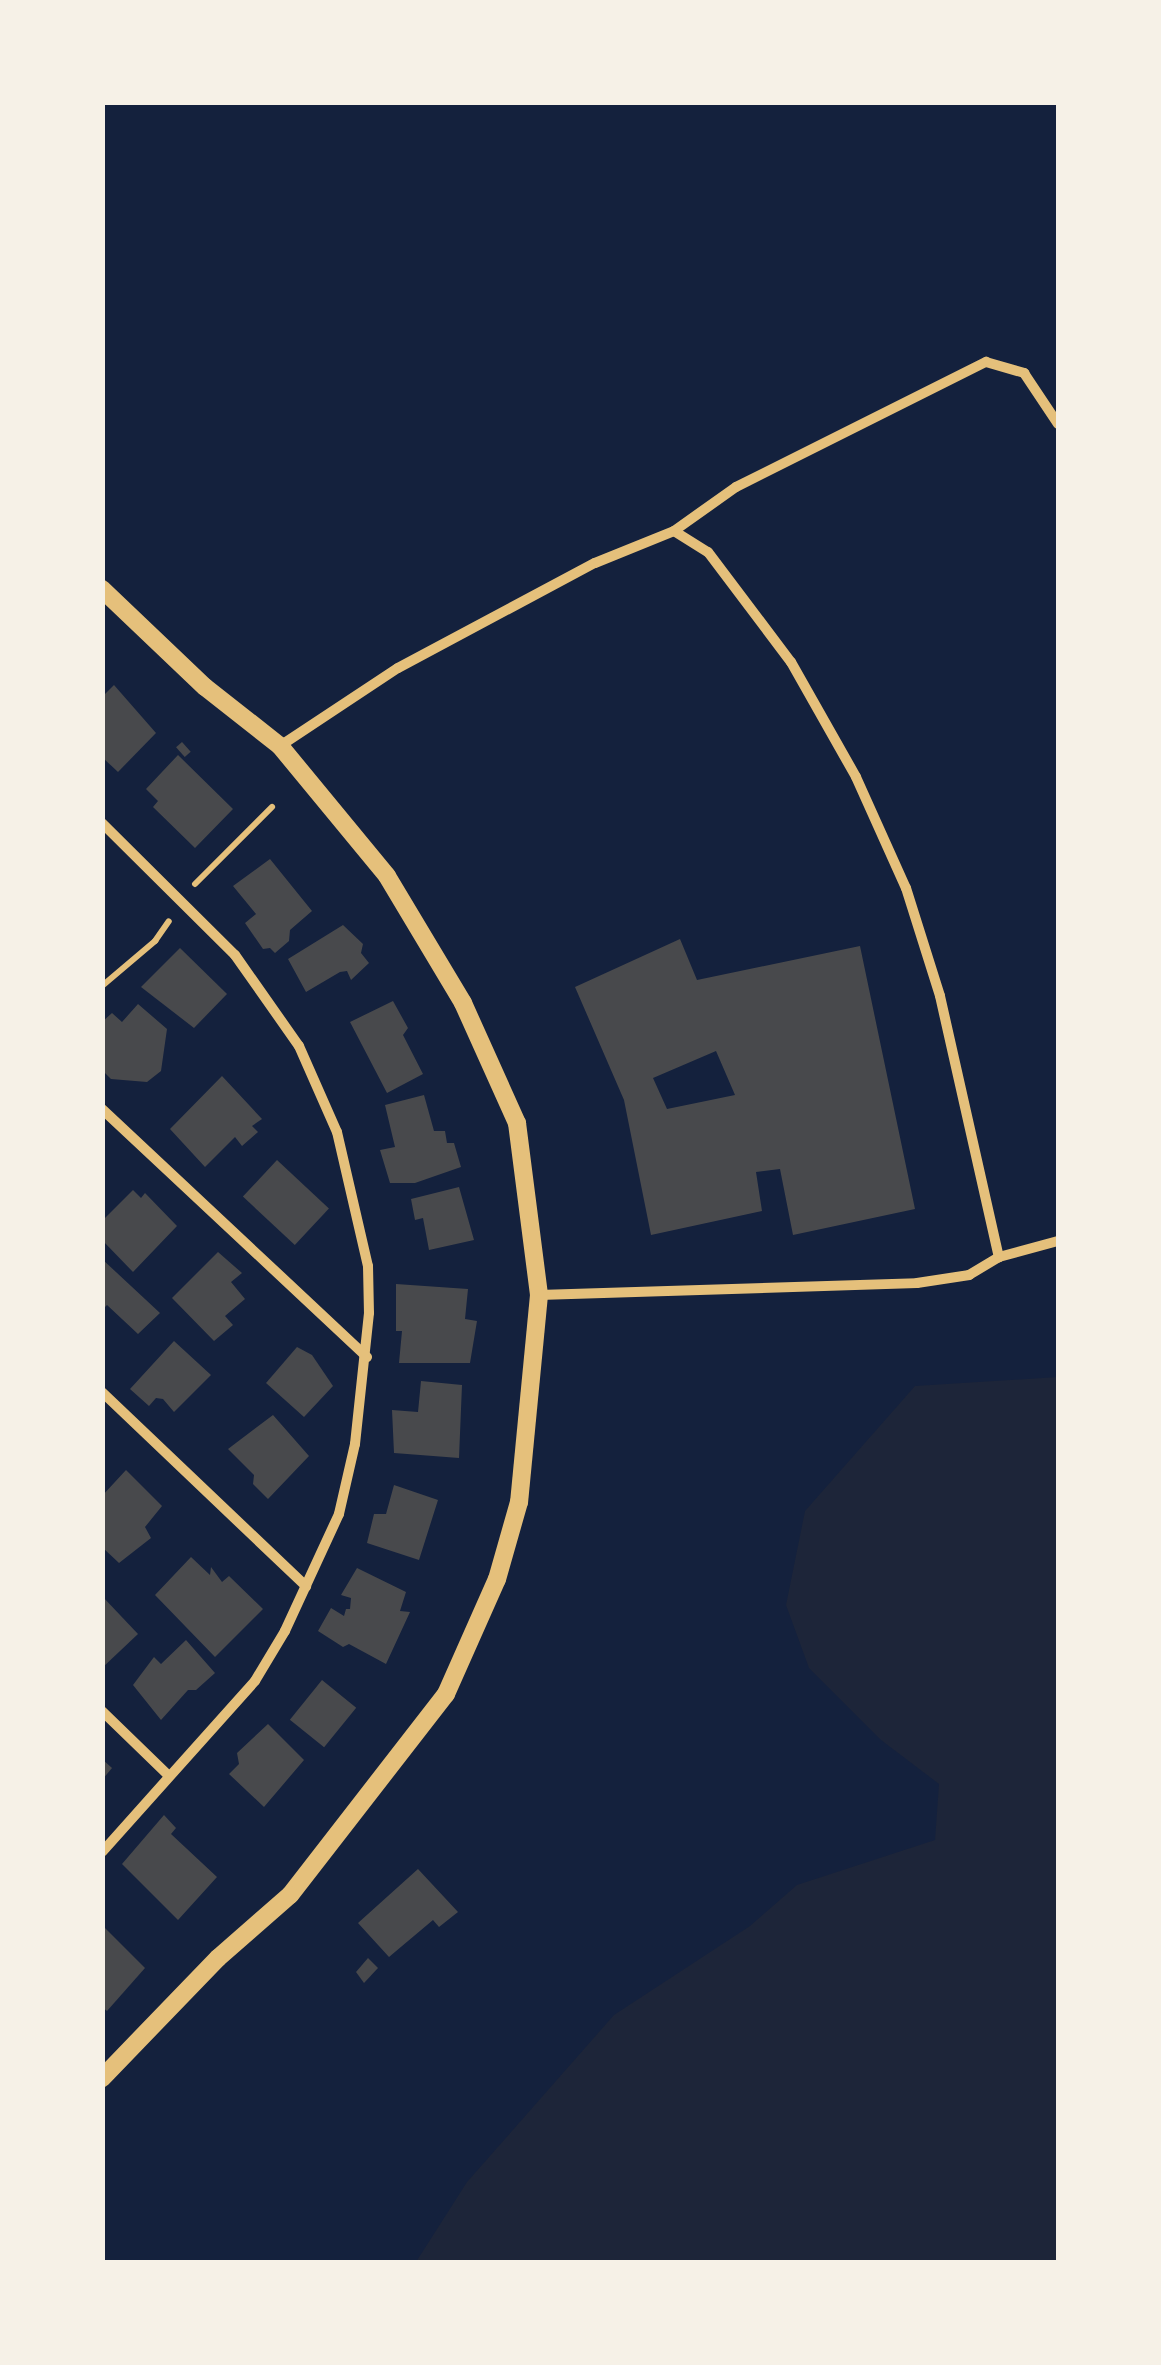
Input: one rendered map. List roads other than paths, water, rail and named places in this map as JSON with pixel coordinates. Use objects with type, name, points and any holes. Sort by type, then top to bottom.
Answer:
[{"type":"street","points":[[280,746],[398,668],[595,564],[674,531],[736,488],[986,362],[1024,373],[1058,424]]},
{"type":"street","points":[[674,531],[708,552],[791,662],[877,824],[906,888],[940,996],[999,1257]]},
{"type":"street","points":[[102,588],[205,687],[280,746],[388,876],[463,1002],[517,1122],[539,1295],[519,1502],[497,1580],[446,1694],[290,1895],[218,1958],[105,2071]]},
{"type":"street","points":[[102,823],[235,955],[274,1004],[316,1079],[336,1132],[368,1266],[367,1357],[355,1444],[339,1514],[255,1682],[102,1852]]},
{"type":"street","points":[[102,1109],[367,1357]]},
{"type":"street","points":[[539,1295],[918,1283],[969,1275],[999,1257],[1058,1241]]},
{"type":"street","points":[[102,1392],[306,1586]]},
{"type":"street","points":[[102,1711],[168,1776]]}]
